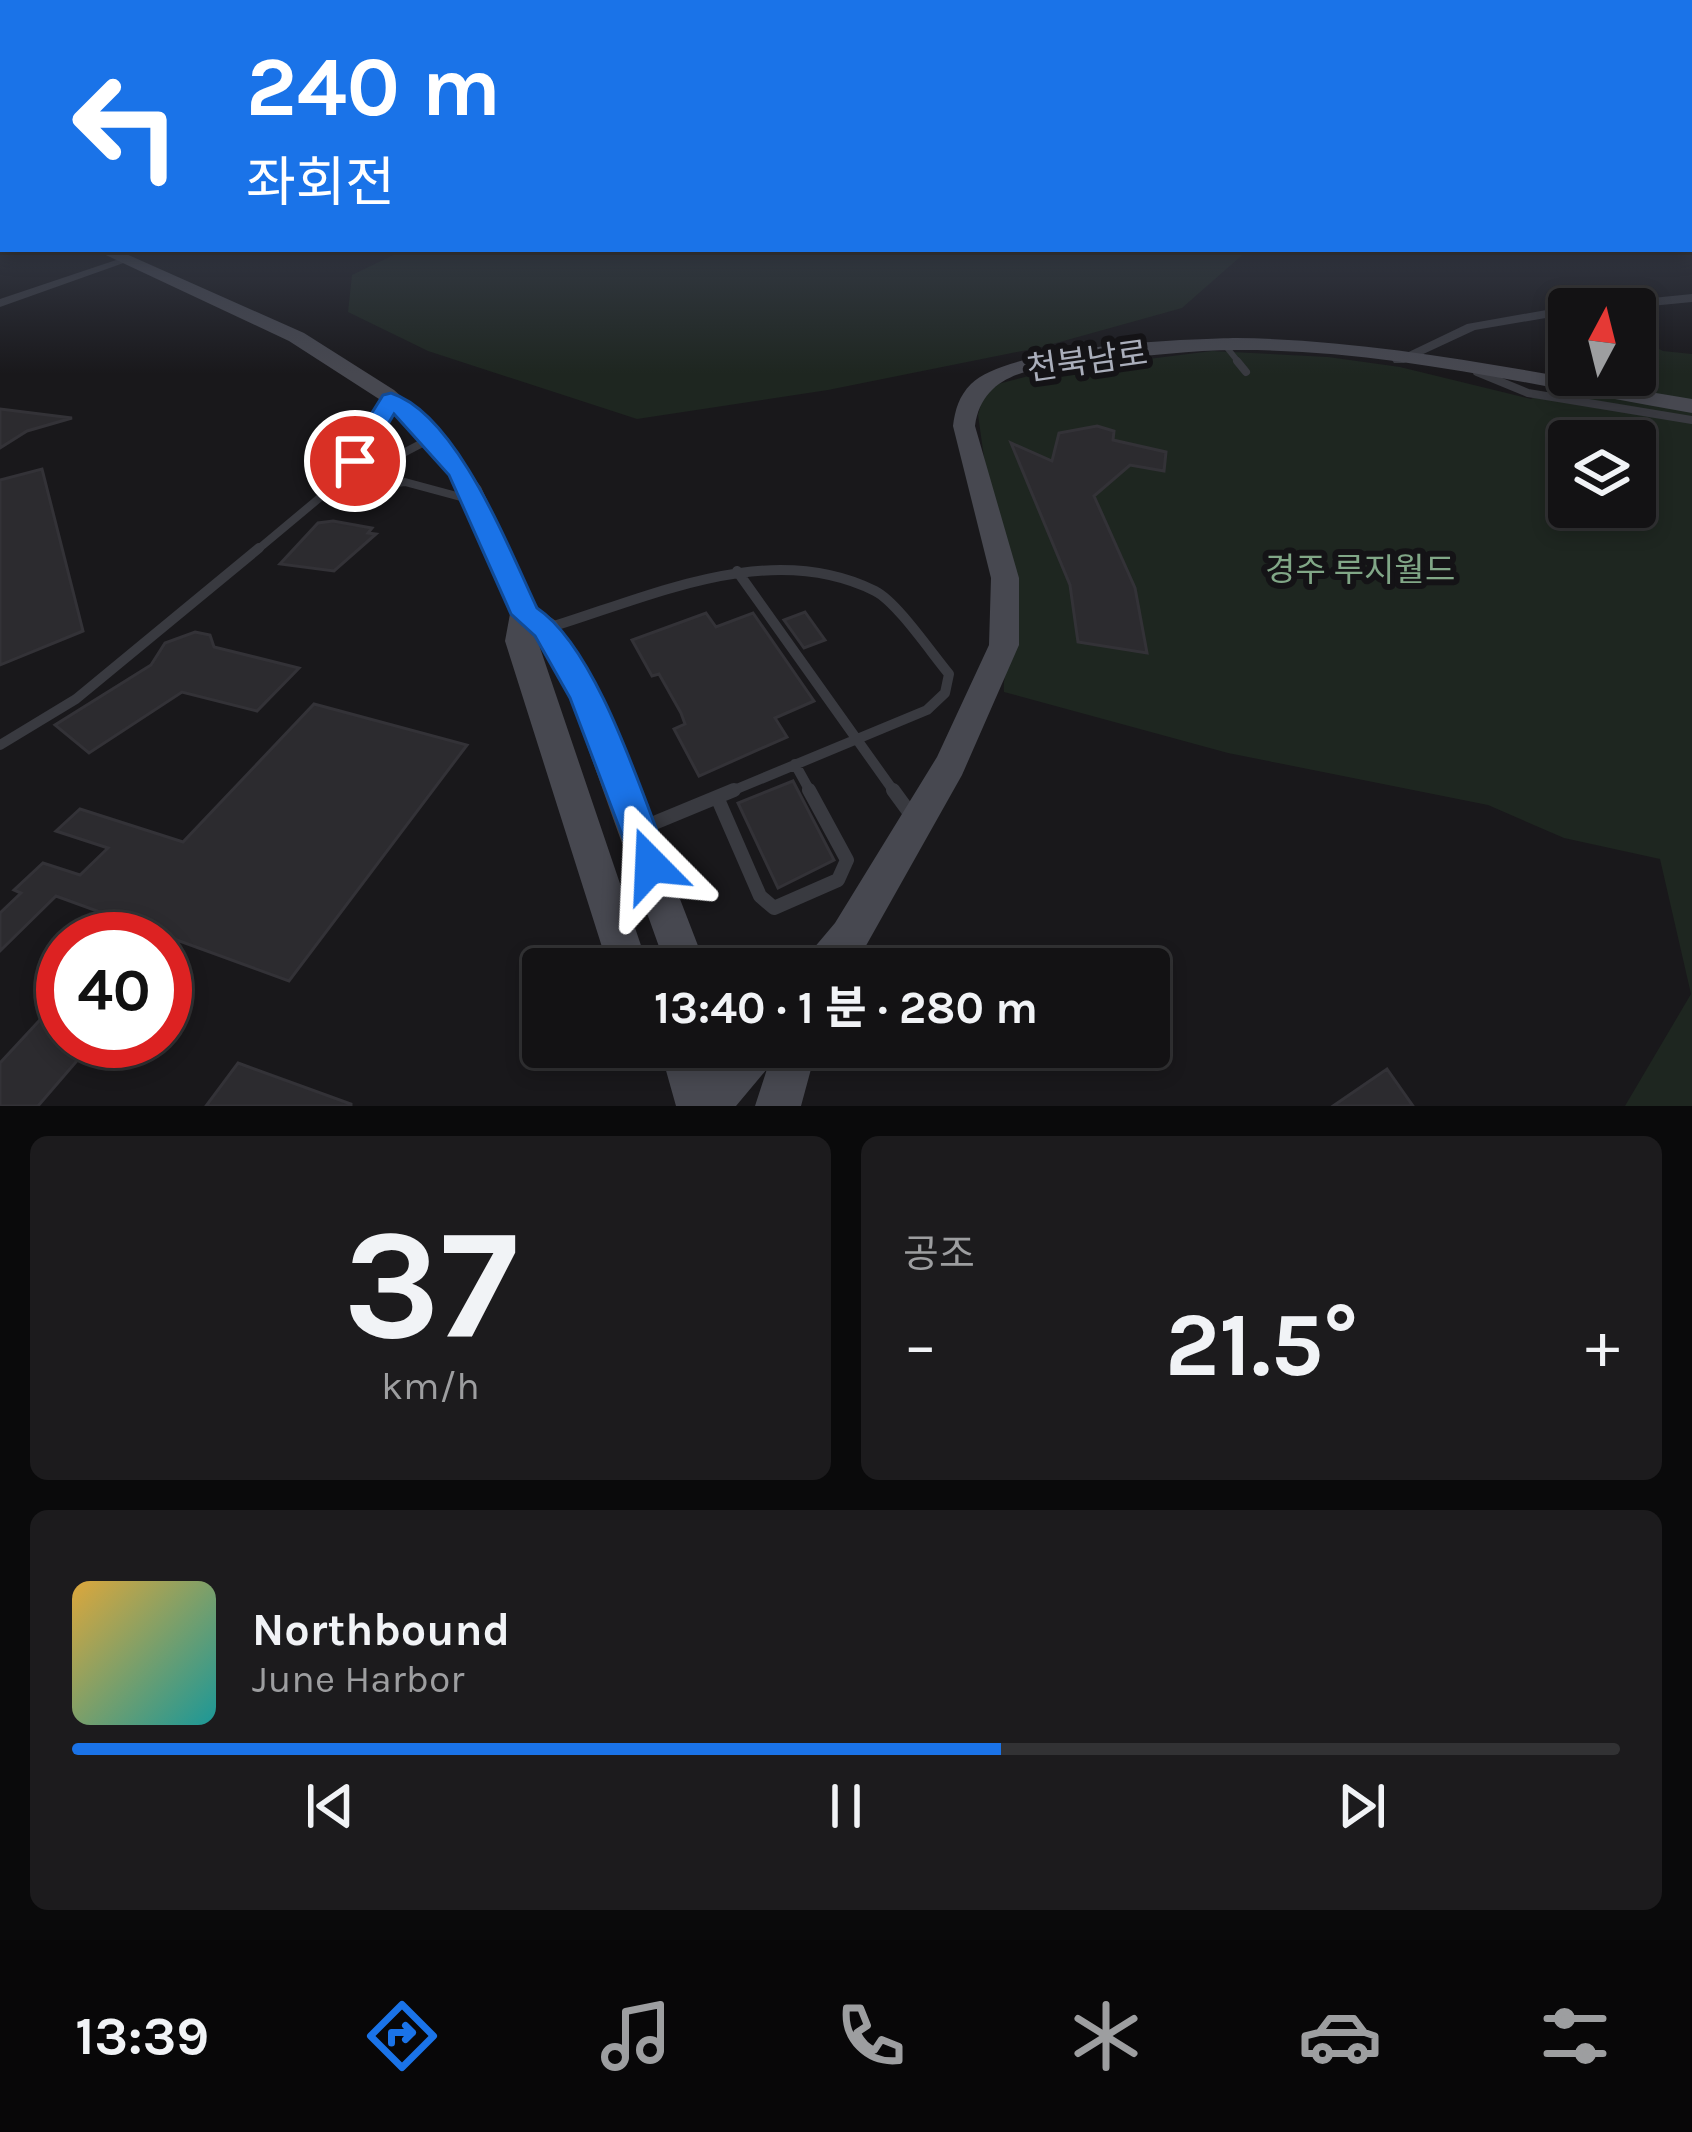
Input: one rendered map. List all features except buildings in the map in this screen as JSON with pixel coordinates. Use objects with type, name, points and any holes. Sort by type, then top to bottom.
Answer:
[{"type":"street","points":[[0,303],[95,271]]},
{"type":"street","points":[[149,271],[334,358],[391,400],[432,438],[460,473],[536,621],[586,697],[684,948]]},
{"type":"street","points":[[1656,302],[1692,298]]},
{"type":"street","points":[[1399,360],[1472,327],[1548,314]]},
{"type":"street","name":"천북남로","points":[[840,948],[950,765],[1004,645],[1005,578],[964,426],[964,410],[972,392],[998,376],[1038,362],[1259,344],[1399,360],[1692,406]]},
{"type":"street","points":[[536,621],[520,641],[622,948]]},
{"type":"street","points":[[688,1068],[702,1106],[738,1068]]},
{"type":"street","points":[[778,1106],[789,1068]]},
{"type":"lane","points":[[1224,344],[1246,372]]},
{"type":"lane","points":[[1477,372],[1528,393],[1692,420]]},
{"type":"lane","points":[[0,746],[76,699],[323,496],[370,440],[391,400]]},
{"type":"lane","points":[[323,496],[432,438]]},
{"type":"lane","points":[[323,496],[363,483],[406,479],[431,483],[474,502]]},
{"type":"lane","points":[[737,571],[916,822]]},
{"type":"lane","points":[[536,621],[737,571],[826,576],[879,592],[949,674],[945,693],[927,710],[638,830]]},
{"type":"lane","points":[[717,797],[760,896],[774,908],[784,907],[838,880],[847,860],[795,764]]},
{"type":"green space","points":[[361,271],[1225,271],[1182,308],[1042,347],[828,390],[637,419],[428,351],[348,312],[352,275]]},
{"type":"green space","name":"경주 루지월드","points":[[1656,347],[1692,354],[1692,1106],[1625,1106],[1691,994],[1660,859],[1564,838],[1488,805],[1228,753],[1004,692],[1011,648],[978,415],[983,397],[994,385],[1044,372],[1212,351],[1328,357],[1400,367],[1531,399],[1548,391],[1548,396],[1656,396]]},
{"type":"route","points":[[355,461],[391,400],[419,422],[460,473],[525,614],[546,628],[586,697],[651,865]]}]
